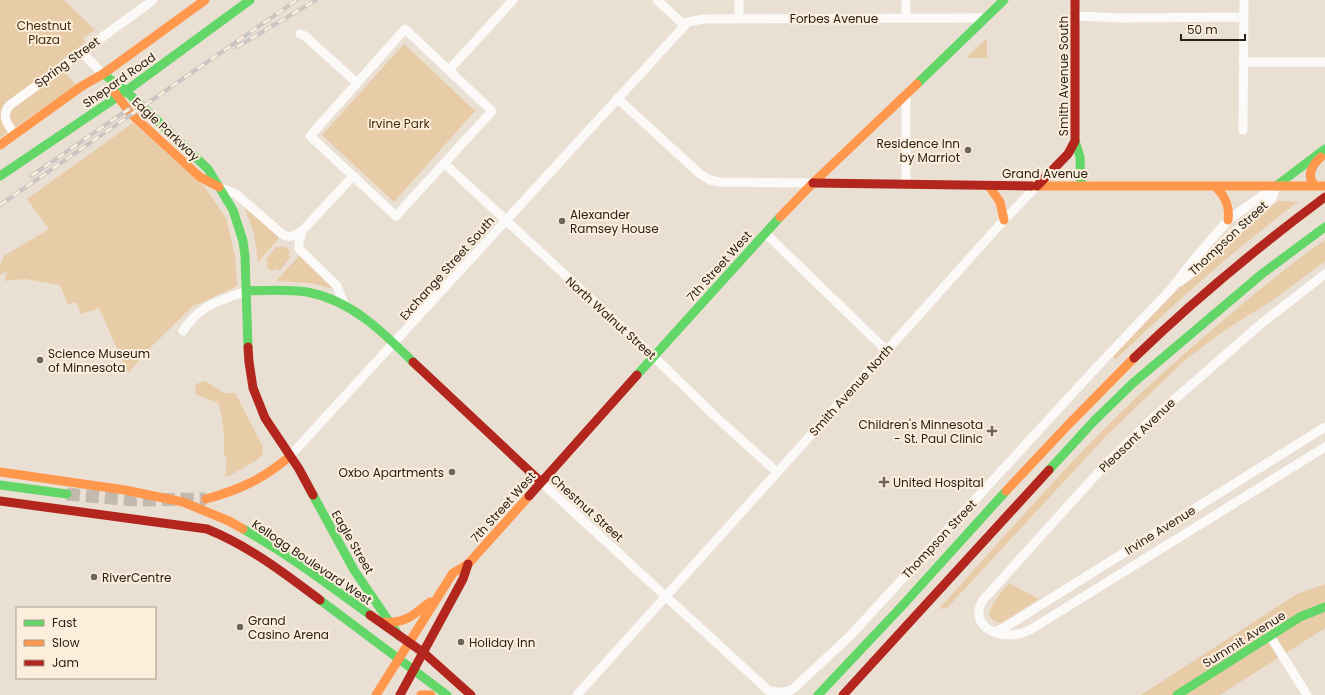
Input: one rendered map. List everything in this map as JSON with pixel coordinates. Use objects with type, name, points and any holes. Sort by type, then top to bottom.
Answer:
[{"type":"main road","name":"Shepard Road","points":[[0,145],[82,86],[103,74],[205,0]]},
{"type":"main road","name":"Shepard Road","points":[[0,176],[126,91],[250,0]]},
{"type":"main road","name":"7th Street West","points":[[376,695],[453,573],[468,564],[765,233],[813,183],[1004,0]]},
{"type":"main road","name":"Smith Avenue South","points":[[1037,186],[1068,154],[1075,142],[1075,0]]},
{"type":"main road","name":"Eagle Parkway","points":[[103,74],[126,91],[208,169],[233,210],[243,241],[247,277],[246,291],[249,362],[254,388],[265,418],[289,457]]},
{"type":"main road","name":"Eagle Parkway","points":[[103,74],[117,97],[131,114],[200,177],[220,188]]},
{"type":"main road","points":[[1075,142],[1080,157],[1081,185]]},
{"type":"main road","points":[[1276,186],[1325,149]]},
{"type":"main road","points":[[1320,186],[1313,184],[1310,180],[1310,172],[1314,163],[1325,153]]},
{"type":"main road","name":"Grand Avenue","points":[[813,183],[990,186],[1320,186]]},
{"type":"main road","points":[[990,186],[999,197],[1002,204],[1004,220]]},
{"type":"main road","points":[[1214,186],[1227,200],[1229,213],[1228,220]]},
{"type":"main road","points":[[818,695],[912,595],[1044,450],[1122,370],[1216,283],[1325,197]]},
{"type":"main road","points":[[843,695],[1094,421],[1133,383],[1252,282],[1325,227]]},
{"type":"main road","name":"Chestnut Street","points":[[246,291],[285,290],[308,292],[344,304],[360,314],[541,482]]},
{"type":"main road","name":"Exchange Street South","points":[[206,499],[232,492],[250,485],[279,467],[289,457]]},
{"type":"main road","name":"Eagle Street","points":[[289,457],[299,469],[354,570],[399,636]]},
{"type":"main road","name":"Kellogg Boulevard West","points":[[0,472],[133,491],[183,502],[229,521],[263,540],[409,643],[424,654],[471,695]]},
{"type":"main road","points":[[0,485],[67,494]]},
{"type":"main road","name":"Kellogg Boulevard West","points":[[0,501],[207,529],[232,538],[253,550],[398,660],[447,695]]},
{"type":"main road","name":"7th Street West","points":[[400,695],[424,654],[463,579],[468,564]]},
{"type":"main road","points":[[378,621],[390,623],[404,622],[437,598]]},
{"type":"main road","name":"Summit Avenue","points":[[1177,695],[1300,617],[1325,607]]},
{"type":"main road","points":[[849,695],[872,665]]},
{"type":"main road","points":[[813,695],[825,687]]},
{"type":"main road","points":[[421,695],[431,695]]},
{"type":"street","name":"Spring Street","points":[[15,135],[4,115],[6,109],[10,105],[153,0]]},
{"type":"street","points":[[449,70],[513,0]]},
{"type":"street","points":[[657,0],[684,25]]},
{"type":"street","points":[[739,0],[739,19]]},
{"type":"street","points":[[906,0],[906,18]]},
{"type":"street","points":[[1243,130],[1244,0]]},
{"type":"street","points":[[1075,16],[1123,18],[1243,17]]},
{"type":"street","name":"Forbes Avenue","points":[[684,25],[697,19],[986,18]]},
{"type":"street","name":"Exchange Street South","points":[[289,457],[394,344],[684,25]]},
{"type":"street","points":[[405,29],[449,70],[492,111],[396,216],[310,136],[405,29]]},
{"type":"street","points":[[300,34],[305,36],[357,83]]},
{"type":"street","points":[[81,52],[103,74]]},
{"type":"street","points":[[1243,62],[1325,62]]},
{"type":"street","points":[[906,94],[906,184]]},
{"type":"street","points":[[617,98],[700,174],[710,180],[720,182],[813,183]]},
{"type":"street","name":"North Walnut Street","points":[[445,164],[777,472]]},
{"type":"street","points":[[220,188],[236,194],[285,236],[291,237],[302,231],[354,176]]},
{"type":"street","name":"Smith Avenue North","points":[[577,695],[1004,220],[1037,186]]},
{"type":"street","name":"Thompson Street","points":[[781,693],[788,692],[793,689],[850,636],[1088,376],[1171,289],[1191,262],[1228,220],[1276,186]]},
{"type":"street","name":"Thompson Street","points":[[1171,289],[1198,268],[1272,198],[1276,186]]},
{"type":"street","points":[[302,231],[299,249],[337,286],[344,304]]},
{"type":"street","points":[[765,233],[886,351]]},
{"type":"street","name":"Pleasant Avenue","points":[[980,621],[978,610],[983,600],[1106,464],[1152,419],[1204,372],[1268,318],[1325,274]]},
{"type":"street","name":"Chestnut Street","points":[[183,331],[191,319],[207,306],[246,291]]},
{"type":"street","name":"Irvine Avenue","points":[[995,632],[1325,427]]},
{"type":"street","name":"Irvine Avenue","points":[[980,621],[988,629],[995,632],[1012,635],[1030,630],[1325,447]]},
{"type":"street","name":"Chestnut Street","points":[[541,482],[769,691],[781,693]]},
{"type":"street","points":[[1270,636],[1307,695]]},
{"type":"green space","name":"Chestnut Plaza","points":[[0,0],[64,0],[95,30],[83,38],[86,42],[57,64],[76,85],[0,138]]},
{"type":"green space","points":[[987,38],[987,58],[966,58]]},
{"type":"green space","name":"Irvine Park","points":[[404,44],[475,111],[394,202],[322,135]]},
{"type":"green space","points":[[133,123],[204,186],[226,218],[235,256],[237,286],[192,307],[150,348],[128,373],[99,308],[81,314],[76,302],[68,305],[60,285],[25,279],[4,281],[8,271],[0,275],[0,265],[4,256],[49,229],[27,199]]},
{"type":"green space","points":[[1278,201],[1298,202],[1250,239],[1204,278],[1116,359],[1112,356],[1183,284]]},
{"type":"green space","points":[[244,206],[280,237],[258,262],[254,234]]},
{"type":"green space","points":[[1325,240],[1325,261],[1273,300],[1225,330],[1186,359],[1107,435],[947,608],[939,609],[1060,474],[1135,399],[1239,307],[1292,264]]},
{"type":"green space","points":[[276,247],[285,247],[290,251],[290,258],[279,271],[276,269],[272,271],[266,267],[268,263],[266,259]]},
{"type":"green space","points":[[300,255],[334,289],[309,283],[276,281]]},
{"type":"green space","points":[[205,381],[224,393],[235,393],[263,447],[262,455],[255,461],[229,476],[225,476],[227,460],[224,453],[224,434],[218,403],[195,393],[196,384]]},
{"type":"green space","points":[[1009,583],[1039,599],[1001,623],[991,618],[989,615],[990,610]]},
{"type":"green space","points":[[1325,584],[1325,628],[1220,695],[1141,695],[1297,594]]},
{"type":"tunnel","points":[[67,494],[135,500],[206,499]]},
{"type":"railway","points":[[0,205],[297,0]]},
{"type":"railway","points":[[237,47],[316,0]]},
{"type":"railway","points":[[31,176],[129,109]]},
{"type":"traffic: fast","points":[[0,176],[126,91],[250,0]]},
{"type":"traffic: fast","points":[[917,84],[1004,0]]},
{"type":"traffic: fast","points":[[103,74],[126,91],[208,169],[233,210],[243,241],[245,256],[248,347]]},
{"type":"traffic: fast","points":[[1075,141],[1080,157],[1081,185]]},
{"type":"traffic: fast","points":[[1276,186],[1325,149]]},
{"type":"traffic: fast","points":[[637,375],[780,217]]},
{"type":"traffic: fast","points":[[1049,470],[1094,421],[1133,383],[1263,273],[1325,227]]},
{"type":"traffic: fast","points":[[246,291],[299,291],[323,296],[338,302],[352,310],[378,329],[413,362]]},
{"type":"traffic: fast","points":[[0,485],[67,494]]},
{"type":"traffic: fast","points":[[818,695],[902,606],[1006,491]]},
{"type":"traffic: fast","points":[[313,495],[354,570],[399,636]]},
{"type":"traffic: fast","points":[[243,529],[292,559],[370,615]]},
{"type":"traffic: fast","points":[[320,600],[447,695]]},
{"type":"traffic: fast","points":[[1177,695],[1300,617],[1325,607]]},
{"type":"traffic: slow","points":[[0,145],[82,86],[103,74],[205,0]]},
{"type":"traffic: slow","points":[[780,217],[813,183],[917,84]]},
{"type":"traffic: slow","points":[[112,89],[131,114],[200,177],[219,187]]},
{"type":"traffic: slow","points":[[1316,186],[1310,175],[1313,167],[1321,157]]},
{"type":"traffic: slow","points":[[989,186],[1000,202],[1004,220]]},
{"type":"traffic: slow","points":[[1031,186],[1325,186]]},
{"type":"traffic: slow","points":[[1215,186],[1222,194],[1226,202],[1228,220]]},
{"type":"traffic: slow","points":[[1006,491],[1134,358]]},
{"type":"traffic: slow","points":[[206,499],[240,488],[260,478],[289,457]]},
{"type":"traffic: slow","points":[[0,472],[125,490],[183,502],[229,521],[243,529]]},
{"type":"traffic: slow","points":[[376,695],[453,573],[468,564],[529,496]]},
{"type":"traffic: slow","points":[[385,622],[404,620],[430,602]]},
{"type":"traffic: slow","points":[[421,695],[431,695]]},
{"type":"traffic: jam","points":[[1037,186],[1068,154],[1075,141],[1075,0]]},
{"type":"traffic: jam","points":[[813,183],[1031,186]]},
{"type":"traffic: jam","points":[[1134,358],[1227,274],[1325,197]]},
{"type":"traffic: jam","points":[[248,347],[253,388],[265,418],[299,469],[313,495]]},
{"type":"traffic: jam","points":[[413,362],[541,482]]},
{"type":"traffic: jam","points":[[529,496],[637,375]]},
{"type":"traffic: jam","points":[[843,695],[1049,470]]},
{"type":"traffic: jam","points":[[0,501],[207,529],[252,552],[280,570],[320,600]]},
{"type":"traffic: jam","points":[[400,695],[463,579],[468,564]]},
{"type":"traffic: jam","points":[[370,615],[424,653],[471,695]]},
{"type":"place","name":"Residence Inn by Marriot","points":[[968,150]]},
{"type":"place","name":"Alexander Ramsey House","points":[[562,221]]},
{"type":"place","name":"Science Museum of Minnesota","points":[[40,360]]},
{"type":"place","name":"Children's Minnesota - St. Paul Clinic","points":[[992,431]]},
{"type":"place","name":"Oxbo Apartments","points":[[452,472]]},
{"type":"place","name":"United Hospital","points":[[884,482]]},
{"type":"place","name":"RiverCentre","points":[[94,577]]},
{"type":"place","name":"Grand Casino Arena","points":[[240,627]]},
{"type":"place","name":"Holiday Inn","points":[[461,642]]}]
